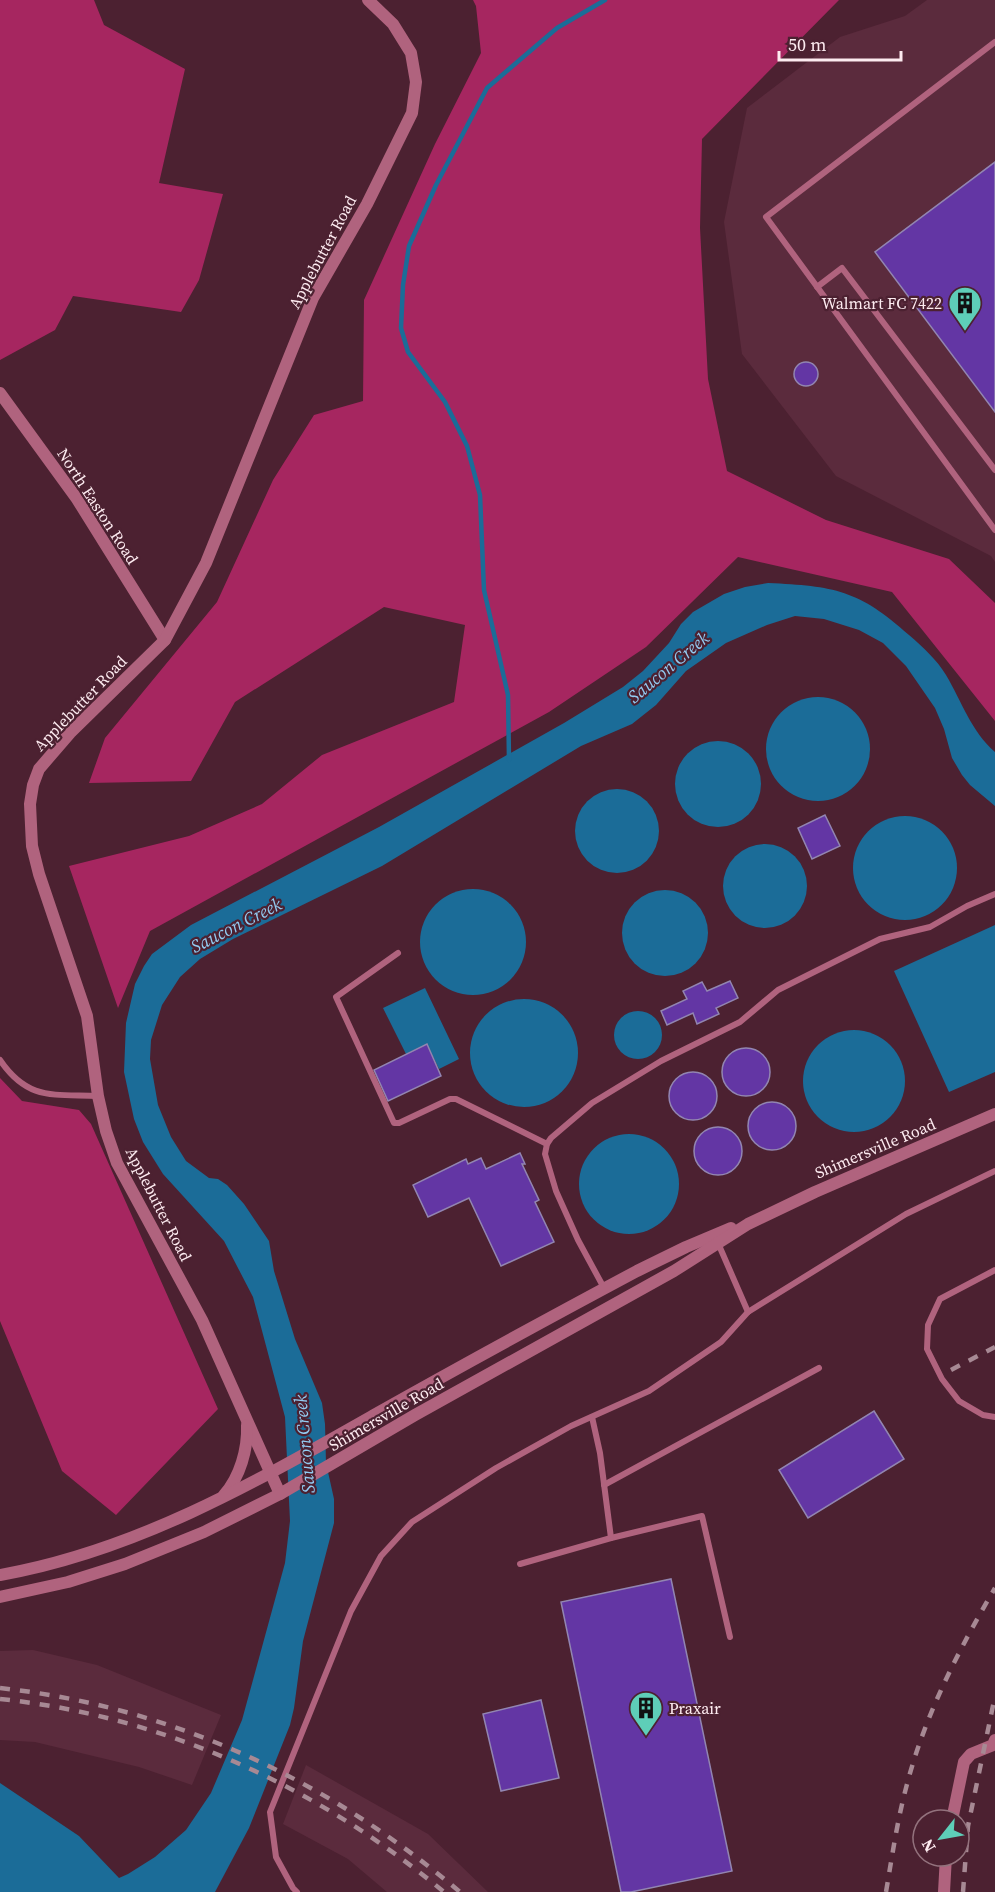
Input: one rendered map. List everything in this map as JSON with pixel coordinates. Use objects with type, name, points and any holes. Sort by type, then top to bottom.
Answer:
[{"type":"street","name":"Applebutter Road","points":[[280,1494],[202,1320],[117,1163],[106,1131],[98,1096],[87,1016],[36,865],[32,846],[30,804],[33,785],[39,770],[70,733],[165,640],[206,563],[313,298],[367,204],[412,113],[416,82],[411,53],[393,24],[368,0]]},
{"type":"street","name":"North Easton Road","points":[[0,393],[77,499],[165,640]]},
{"type":"street","name":"Shimersville Road","points":[[0,1575],[62,1561],[124,1541],[180,1519],[258,1481],[605,1288],[686,1247],[768,1214],[995,1114]]},
{"type":"street","name":"Shimersville Road","points":[[0,1597],[68,1582],[125,1564],[195,1536],[280,1494],[675,1271],[768,1214]]},
{"type":"street","points":[[220,1499],[233,1483],[242,1461],[246,1438],[245,1415]]},
{"type":"street","points":[[954,1808],[964,1762],[971,1754],[993,1745],[995,1740]]},
{"type":"street","points":[[944,1892],[945,1868]]},
{"type":"lane","points":[[995,42],[766,217],[995,530]]},
{"type":"lane","points":[[817,287],[842,267],[995,470]]},
{"type":"lane","points":[[605,1288],[578,1240],[556,1191],[545,1154],[551,1138],[592,1102],[661,1061],[740,1022],[778,990],[880,939],[930,927],[967,906],[995,894]]},
{"type":"lane","points":[[398,952],[336,997],[394,1123],[399,1123],[450,1099],[456,1099],[547,1144]]},
{"type":"lane","points":[[0,1060],[11,1076],[25,1087],[43,1094],[98,1096]]},
{"type":"lane","points":[[297,1892],[276,1857],[270,1812],[351,1611],[381,1556],[412,1522],[496,1468],[571,1426],[649,1391],[721,1342],[748,1312],[906,1214],[995,1170]]},
{"type":"lane","points":[[718,1243],[748,1312]]},
{"type":"lane","points":[[995,1270],[940,1299],[928,1325],[927,1349],[942,1378],[959,1401],[983,1415],[995,1417]]},
{"type":"lane","points":[[604,1485],[819,1368]]},
{"type":"lane","points":[[592,1417],[600,1453],[611,1538]]},
{"type":"lane","points":[[520,1564],[611,1538],[702,1516],[730,1637]]},
{"type":"shaded area","points":[[0,0],[94,0],[104,25],[185,69],[159,183],[223,194],[199,280],[181,312],[73,296],[55,330],[0,360]]},
{"type":"shaded area","points":[[473,0],[839,0],[702,139],[700,228],[708,379],[727,471],[826,520],[949,559],[995,603],[995,721],[892,592],[738,557],[646,647],[549,712],[150,931],[118,1008],[69,866],[189,836],[262,804],[322,755],[454,702],[465,625],[384,607],[235,702],[191,781],[89,783],[105,738],[217,602],[273,480],[314,415],[363,401],[364,300],[435,144],[481,53],[476,6]]},
{"type":"shaded area","points":[[927,0],[995,0],[995,562],[991,556],[836,476],[742,354],[724,222],[747,108],[840,37],[905,16]]},
{"type":"shaded area","points":[[0,1078],[22,1101],[79,1110],[91,1124],[218,1409],[116,1515],[62,1471],[0,1321]]},
{"type":"shaded area","points":[[33,1650],[97,1665],[221,1715],[192,1785],[139,1767],[35,1742],[0,1740],[0,1651]]},
{"type":"shaded area","points":[[306,1765],[428,1834],[488,1892],[387,1892],[348,1859],[283,1824]]},
{"type":"water","name":"Saucon Creek","points":[[768,583],[811,586],[844,593],[875,608],[924,649],[942,669],[979,735],[995,752],[995,806],[970,785],[962,775],[952,758],[935,708],[906,666],[883,643],[859,630],[824,619],[795,616],[767,625],[726,643],[686,671],[656,705],[632,724],[581,746],[382,866],[233,939],[200,959],[180,977],[162,1005],[151,1040],[150,1059],[158,1105],[171,1137],[186,1161],[209,1178],[218,1179],[227,1185],[244,1204],[269,1241],[274,1271],[295,1339],[322,1403],[326,1463],[334,1499],[334,1523],[303,1641],[290,1725],[249,1828],[215,1892],[0,1892],[0,1783],[79,1836],[119,1878],[155,1857],[186,1830],[211,1793],[242,1720],[285,1563],[290,1521],[285,1417],[253,1297],[224,1241],[163,1174],[143,1142],[134,1119],[124,1072],[126,1023],[135,984],[144,966],[152,954],[191,925],[379,827],[564,723],[623,687],[643,671],[693,612],[724,594]]},
{"type":"water","points":[[818,697],[838,701],[855,712],[866,729],[870,749],[866,769],[855,786],[838,797],[818,801],[798,797],[781,786],[770,769],[766,749],[770,729],[781,712],[798,701]]},
{"type":"water","points":[[718,741],[742,748],[754,760],[761,784],[754,808],[742,820],[718,827],[694,820],[682,808],[675,784],[682,760],[694,748]]},
{"type":"water","points":[[617,789],[633,792],[647,801],[656,815],[659,831],[656,847],[647,861],[633,870],[617,873],[601,870],[587,861],[578,847],[575,831],[578,815],[587,801],[601,792]]},
{"type":"water","points":[[905,816],[925,820],[942,831],[953,848],[957,868],[953,888],[942,905],[925,916],[905,920],[885,916],[868,905],[857,888],[853,868],[857,848],[868,831],[885,820]]},
{"type":"water","points":[[765,844],[781,847],[795,856],[804,870],[807,886],[804,902],[795,916],[781,925],[765,928],[749,925],[735,916],[726,902],[723,886],[726,870],[735,856],[749,847]]},
{"type":"water","points":[[473,889],[493,893],[511,904],[522,922],[526,942],[522,962],[511,980],[493,991],[473,995],[453,991],[435,980],[424,962],[420,942],[424,922],[435,904],[453,893]]},
{"type":"water","points":[[665,890],[689,897],[701,909],[708,933],[701,957],[689,969],[665,976],[641,969],[629,957],[622,933],[629,909],[641,897]]},
{"type":"water","points":[[995,925],[995,1072],[949,1092],[894,971]]},
{"type":"water","points":[[425,988],[459,1059],[439,1069],[427,1044],[406,1054],[383,1008]]},
{"type":"water","points":[[524,999],[545,1003],[562,1015],[574,1032],[578,1053],[574,1074],[562,1091],[545,1103],[524,1107],[503,1103],[486,1091],[474,1074],[470,1053],[474,1032],[486,1015],[503,1003]]},
{"type":"water","points":[[638,1011],[655,1018],[662,1035],[655,1052],[638,1059],[621,1052],[614,1035],[621,1018]]},
{"type":"water","points":[[854,1030],[874,1034],[890,1045],[901,1061],[905,1081],[901,1101],[890,1117],[874,1128],[854,1132],[834,1128],[818,1117],[807,1101],[803,1081],[807,1061],[818,1045],[834,1034]]},
{"type":"water","points":[[629,1134],[648,1138],[664,1149],[675,1165],[679,1184],[675,1203],[664,1219],[648,1230],[629,1234],[610,1230],[594,1219],[583,1203],[579,1184],[583,1165],[594,1149],[610,1138]]},
{"type":"building","name":"Walmart FC 7422","points":[[995,162],[995,412],[875,252]]},
{"type":"building","points":[[806,362],[811,363],[817,369],[817,379],[811,385],[806,386],[801,385],[795,379],[794,374],[795,369],[801,363]]},
{"type":"building","points":[[825,815],[840,846],[812,859],[798,828]]},
{"type":"building","points":[[730,981],[738,998],[716,1008],[719,1014],[697,1024],[693,1013],[667,1025],[661,1011],[687,999],[683,991],[702,982],[707,991]]},
{"type":"building","points":[[427,1044],[441,1076],[388,1101],[374,1070]]},
{"type":"building","points":[[741,1048],[751,1048],[766,1058],[770,1072],[769,1081],[760,1092],[751,1096],[741,1096],[726,1086],[722,1077],[722,1067],[732,1052]]},
{"type":"building","points":[[688,1072],[698,1072],[713,1082],[717,1096],[716,1105],[707,1116],[698,1120],[688,1120],[673,1110],[669,1101],[669,1091],[679,1076]]},
{"type":"building","points":[[767,1102],[777,1102],[792,1112],[796,1126],[795,1135],[786,1146],[777,1150],[767,1150],[752,1140],[748,1131],[748,1121],[758,1106]]},
{"type":"building","points":[[713,1127],[723,1127],[738,1137],[742,1151],[741,1160],[732,1171],[723,1175],[713,1175],[698,1165],[694,1156],[694,1146],[704,1131]]},
{"type":"building","points":[[520,1153],[525,1164],[522,1164],[539,1200],[535,1202],[554,1242],[501,1266],[469,1198],[428,1217],[413,1185],[466,1159],[468,1164],[481,1158],[486,1169]]},
{"type":"building","points":[[874,1411],[904,1459],[808,1518],[779,1470]]},
{"type":"building","name":"Praxair","points":[[671,1579],[732,1871],[631,1892],[621,1892],[561,1602]]},
{"type":"building","points":[[541,1700],[559,1778],[501,1791],[483,1714]]},
{"type":"waterway","points":[[509,760],[508,695],[484,590],[480,495],[467,446],[445,402],[408,352],[401,328],[403,285],[409,246],[436,185],[487,88],[557,28],[605,0]]},
{"type":"railway","points":[[951,1370],[995,1347]]},
{"type":"railway","points":[[886,1892],[903,1801],[922,1736],[955,1660],[995,1588]]},
{"type":"railway","points":[[0,1688],[64,1698],[126,1712],[187,1731],[245,1755],[302,1783],[357,1816],[409,1852],[460,1892]]},
{"type":"railway","points":[[963,1892],[968,1826],[995,1696]]},
{"type":"railway","points":[[0,1699],[61,1708],[121,1722],[179,1740],[236,1762],[291,1789],[345,1820],[395,1854],[444,1892]]},
{"type":"place","name":"Walmart FC 7422","points":[[965,332]]},
{"type":"place","name":"Praxair","points":[[646,1737]]}]
